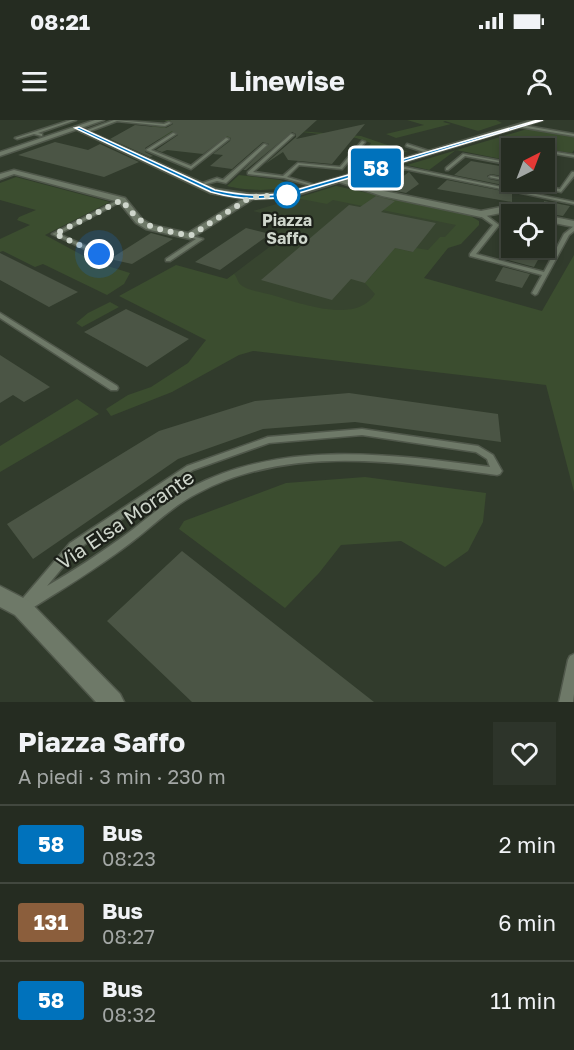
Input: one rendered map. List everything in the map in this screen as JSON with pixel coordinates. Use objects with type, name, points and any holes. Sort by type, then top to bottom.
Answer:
[{"type":"street","points":[[0,149],[38,134],[88,120]]},
{"type":"street","points":[[0,154],[101,120]]},
{"type":"street","points":[[510,120],[523,125]]},
{"type":"street","points":[[78,127],[199,185],[231,195],[251,197],[287,195],[540,120]]},
{"type":"street","points":[[0,177],[14,172],[122,200],[139,221],[149,226],[190,236],[251,197]]},
{"type":"street","points":[[338,179],[357,186],[480,214],[501,210]]},
{"type":"street","points":[[555,221],[574,226]]},
{"type":"street","points":[[0,596],[22,608],[112,702]]},
{"type":"lane","points":[[17,138],[116,120],[165,125],[169,123]]},
{"type":"lane","points":[[523,125],[574,133]]},
{"type":"lane","points":[[174,134],[148,150],[191,168],[227,139]]},
{"type":"lane","points":[[292,135],[250,173],[284,177],[313,186]]},
{"type":"lane","points":[[284,177],[298,164],[340,168],[363,142]]},
{"type":"lane","points":[[199,185],[217,179],[224,182],[265,145]]},
{"type":"lane","points":[[407,145],[428,152]]},
{"type":"lane","points":[[400,147],[414,148]]},
{"type":"lane","points":[[555,153],[574,156]]},
{"type":"lane","points":[[447,169],[464,155],[501,162]]},
{"type":"lane","points":[[156,165],[172,160]]},
{"type":"lane","points":[[357,186],[405,168],[574,203]]},
{"type":"lane","points":[[491,177],[561,191],[574,173]]},
{"type":"lane","points":[[99,254],[55,234],[122,200]]},
{"type":"lane","points":[[480,214],[496,225],[472,255],[545,274]]},
{"type":"lane","points":[[534,293],[567,234],[574,226]]},
{"type":"lane","points":[[168,260],[200,239],[190,236]]},
{"type":"lane","points":[[0,315],[114,388]]},
{"type":"lane","name":"Via Elsa Morante","points":[[362,432],[478,449],[490,457],[496,467],[496,471],[404,459],[317,456],[238,472],[201,486],[161,512],[73,578],[22,608],[74,546],[93,533],[190,468],[268,440],[362,432]]},
{"type":"lane","points":[[566,702],[574,660]]},
{"type":"shaded area","points":[[213,120],[273,129],[361,136],[408,152],[355,164],[351,162],[357,162],[371,143],[356,138],[293,131],[262,141],[172,132],[160,139],[154,138],[148,129],[153,126],[172,128],[179,122],[164,121]]},
{"type":"shaded area","points":[[407,120],[496,120],[502,123],[478,131],[445,121],[443,122],[451,124],[396,138],[386,134],[424,125]]},
{"type":"shaded area","points":[[527,129],[574,136],[572,153],[555,150],[555,138],[501,138],[501,159],[457,150]]},
{"type":"shaded area","points":[[455,151],[429,170],[407,165]]},
{"type":"shaded area","points":[[239,175],[280,180],[290,184],[268,190],[227,186]]},
{"type":"shaded area","points":[[16,177],[110,202],[45,235],[95,262],[130,273],[124,284],[107,295],[43,264],[35,267],[3,251],[0,252],[0,239],[30,225],[17,220],[36,210],[0,200],[0,183]]},
{"type":"shaded area","points":[[336,186],[375,199],[471,219],[364,353],[227,279],[280,239],[272,235],[291,221],[253,211]]},
{"type":"shaded area","points":[[336,186],[469,215],[479,221],[479,225],[461,244],[448,248],[424,278],[542,311],[574,255],[574,492],[546,385],[253,351],[239,355],[172,392],[111,416],[106,409],[128,395],[151,387],[188,363],[206,340],[119,296],[176,265],[227,279],[234,274],[240,284],[248,289],[312,306],[341,310],[355,308],[366,303],[375,294],[365,283],[380,266],[362,240],[412,252],[416,248],[428,250],[456,225],[333,200],[327,204],[301,199],[278,204]]},
{"type":"shaded area","points":[[110,302],[119,307],[82,327],[76,323],[88,313]]},
{"type":"shaded area","points":[[77,399],[99,414],[0,472],[0,446]]},
{"type":"shaded area","points":[[365,477],[486,493],[483,522],[468,551],[445,567],[401,541],[341,545],[319,573],[285,608],[179,529],[184,521],[286,483]]},
{"type":"building","points":[[170,120],[317,120],[296,139],[365,124],[332,164],[288,160],[283,152],[265,164],[296,137],[296,134],[292,132],[246,170],[243,170],[269,144],[263,142],[232,169],[210,166],[223,155],[213,154],[230,141],[231,138],[227,136],[203,154],[156,150],[178,135],[172,131],[145,148],[145,152],[153,156],[150,157],[110,139],[135,125],[166,128],[173,124]]},
{"type":"building","points":[[55,142],[88,150],[100,144],[139,162],[104,177],[18,155]]},
{"type":"building","points":[[471,161],[501,166],[501,176],[491,174],[487,176],[489,179],[501,182],[501,185],[454,175]]},
{"type":"building","points":[[409,172],[419,184],[406,193],[386,189]]},
{"type":"building","points":[[447,180],[512,193],[512,202],[437,189]]},
{"type":"building","points":[[376,196],[395,201],[381,212],[436,223],[413,252],[395,248],[365,283],[351,279],[332,300],[261,280],[349,205],[360,207]]},
{"type":"building","points":[[544,201],[570,206],[563,216],[555,215],[555,204],[544,204]]},
{"type":"building","points":[[246,228],[270,234],[220,270],[195,262]]},
{"type":"building","points":[[151,233],[173,239],[132,264],[110,259]]},
{"type":"building","points":[[0,253],[78,292],[49,307],[0,280]]},
{"type":"building","points":[[509,258],[539,258],[534,267],[508,260]]},
{"type":"building","points":[[503,267],[530,274],[522,288],[495,281]]},
{"type":"building","points":[[126,309],[189,339],[147,367],[84,332]]},
{"type":"building","points":[[0,355],[50,387],[24,402],[13,395],[0,403]]},
{"type":"building","points":[[349,393],[498,414],[501,442],[355,422],[263,429],[178,459],[33,559],[7,524],[159,431],[255,401]]},
{"type":"building","points":[[182,551],[374,702],[192,702],[107,621]]},
{"type":"bus line","name":"58","points":[[77,128],[213,191],[231,195],[270,197],[287,195],[540,120]]},
{"type":"place","name":"Piazza Saffo","points":[[287,195]]},
{"type":"route","points":[[99,254],[55,234],[122,200],[139,221],[149,226],[190,236],[251,197],[287,195]]}]
